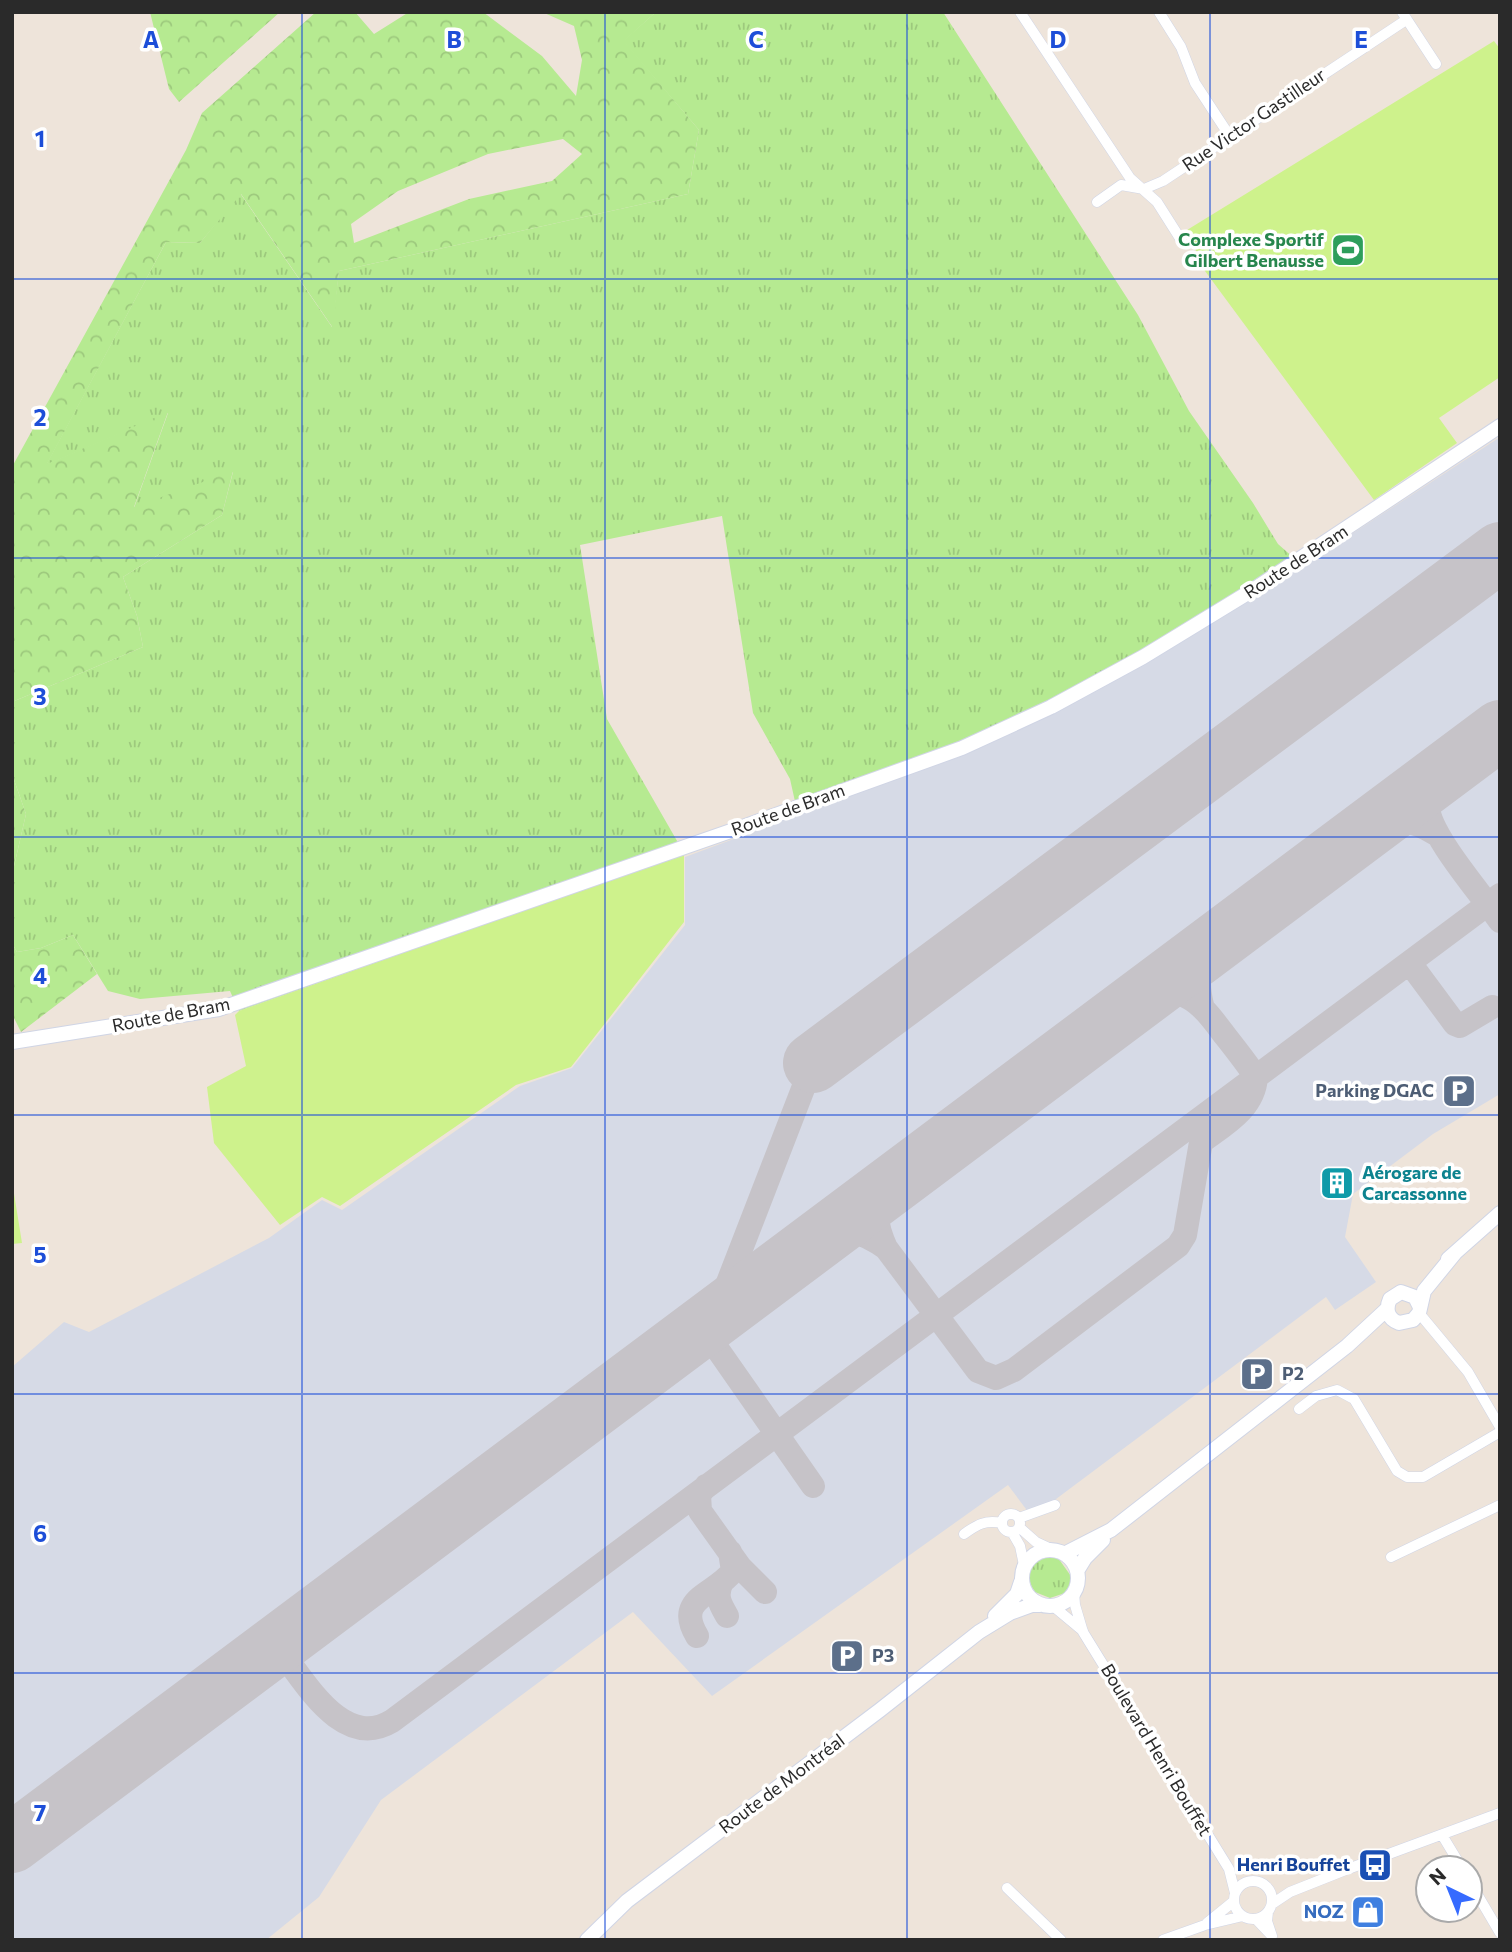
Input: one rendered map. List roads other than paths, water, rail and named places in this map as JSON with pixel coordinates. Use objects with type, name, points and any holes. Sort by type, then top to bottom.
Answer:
[{"type":"main road","name":"Route de Bram","points":[[12,1042],[219,1009],[962,748],[1051,707],[1154,650],[1256,588],[1500,426]]},
{"type":"main road","points":[[1077,1571],[1085,1558],[1111,1530],[1347,1346],[1391,1315],[1393,1295],[1406,1292],[1500,1213]]},
{"type":"main road","points":[[1391,1315],[1404,1324],[1416,1314],[1424,1291],[1455,1253]]},
{"type":"main road","points":[[1406,1292],[1415,1297],[1416,1314]]},
{"type":"main road","points":[[1058,1552],[1070,1558],[1077,1571],[1077,1586],[1068,1599],[1046,1605],[1028,1596],[1021,1582],[1024,1565],[1035,1553],[1058,1552],[1111,1530]]},
{"type":"main road","name":"Route de Montréal","points":[[587,1940],[627,1901],[870,1718],[979,1632],[1017,1594],[1021,1582]]},
{"type":"main road","name":"Route de Montréal","points":[[979,1632],[1032,1605],[1046,1605]]},
{"type":"street","points":[[1020,12],[1130,178],[1157,202],[1183,243]]},
{"type":"street","points":[[1159,12],[1181,47],[1195,83],[1229,135]]},
{"type":"street","name":"Rue Victor Gastilleur","points":[[1097,202],[1121,186],[1144,189],[1163,181],[1404,16],[1436,64]]},
{"type":"street","points":[[1298,1409],[1316,1396],[1337,1390],[1354,1399],[1397,1471],[1407,1477],[1423,1477],[1500,1430],[1468,1372],[1416,1314]]},
{"type":"street","points":[[1002,1523],[1006,1531],[1055,1505]]},
{"type":"street","points":[[1391,1557],[1500,1505]]},
{"type":"street","points":[[1002,1523],[1008,1514],[1014,1514],[1024,1565]]},
{"type":"street","points":[[964,1534],[978,1524],[988,1521],[1002,1523]]},
{"type":"street","points":[[1017,1526],[1035,1542],[1058,1552]]},
{"type":"street","name":"Boulevard Henri Bouffet","points":[[1074,1592],[1083,1632],[1229,1869],[1234,1897]]},
{"type":"street","name":"Boulevard Henri Bouffet","points":[[1046,1605],[1083,1632]]},
{"type":"street","points":[[1255,1919],[1290,1892],[1500,1813]]},
{"type":"street","points":[[1442,1835],[1454,1854]]},
{"type":"street","name":"Boulevard Henri Bouffet","points":[[1229,1869],[1249,1881]]},
{"type":"street","points":[[1205,1925],[1234,1897],[1243,1883],[1259,1881],[1268,1887],[1290,1892]]},
{"type":"street","points":[[1268,1887],[1271,1892],[1268,1921],[1274,1938]]},
{"type":"street","points":[[1007,1888],[1061,1940]]},
{"type":"street","points":[[1234,1897],[1238,1912],[1255,1919],[1274,1938]]},
{"type":"street","points":[[1484,1906],[1500,1933]]},
{"type":"street","points":[[1163,1940],[1205,1925],[1243,1916]]},
{"type":"place","name":"Complexe Sportif Gilbert Benausse","points":[[1348,250]]},
{"type":"place","name":"Parking DGAC","points":[[1459,1091]]},
{"type":"place","name":"Aérogare de Carcassonne","points":[[1337,1183]]},
{"type":"place","name":"P2","points":[[1257,1374]]},
{"type":"place","name":"P3","points":[[847,1656]]},
{"type":"place","name":"Henri Bouffet","points":[[1375,1865]]},
{"type":"place","name":"NOZ","points":[[1368,1912]]}]
